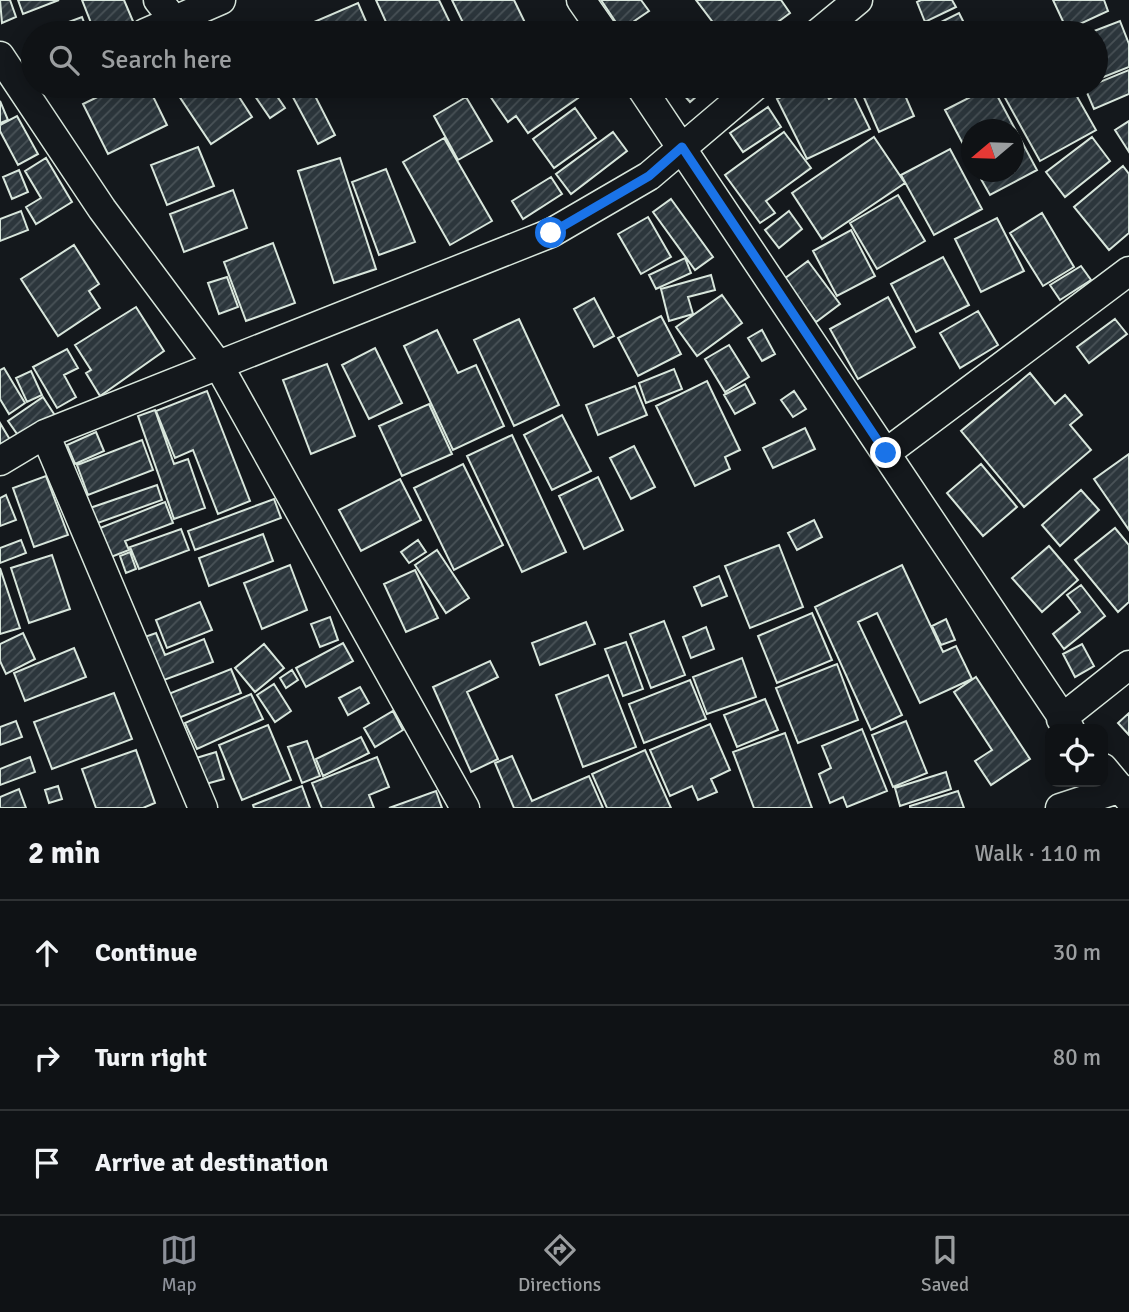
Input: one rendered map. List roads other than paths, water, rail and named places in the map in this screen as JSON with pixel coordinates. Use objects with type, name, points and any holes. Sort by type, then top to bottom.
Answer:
[{"type":"street","points":[[166,10],[221,0]]},
{"type":"street","points":[[581,0],[596,21]]},
{"type":"street","points":[[833,21],[858,0]]},
{"type":"street","points":[[0,56],[21,79]]},
{"type":"street","points":[[35,98],[102,209],[219,366],[465,808]]},
{"type":"street","points":[[648,98],[1066,724],[1129,665]]},
{"type":"street","points":[[0,461],[45,434],[551,233],[649,176],[741,98]]},
{"type":"street","points":[[886,453],[1129,271]]},
{"type":"street","points":[[45,434],[203,808]]},
{"type":"street","points":[[1060,808],[1117,785]]}]
